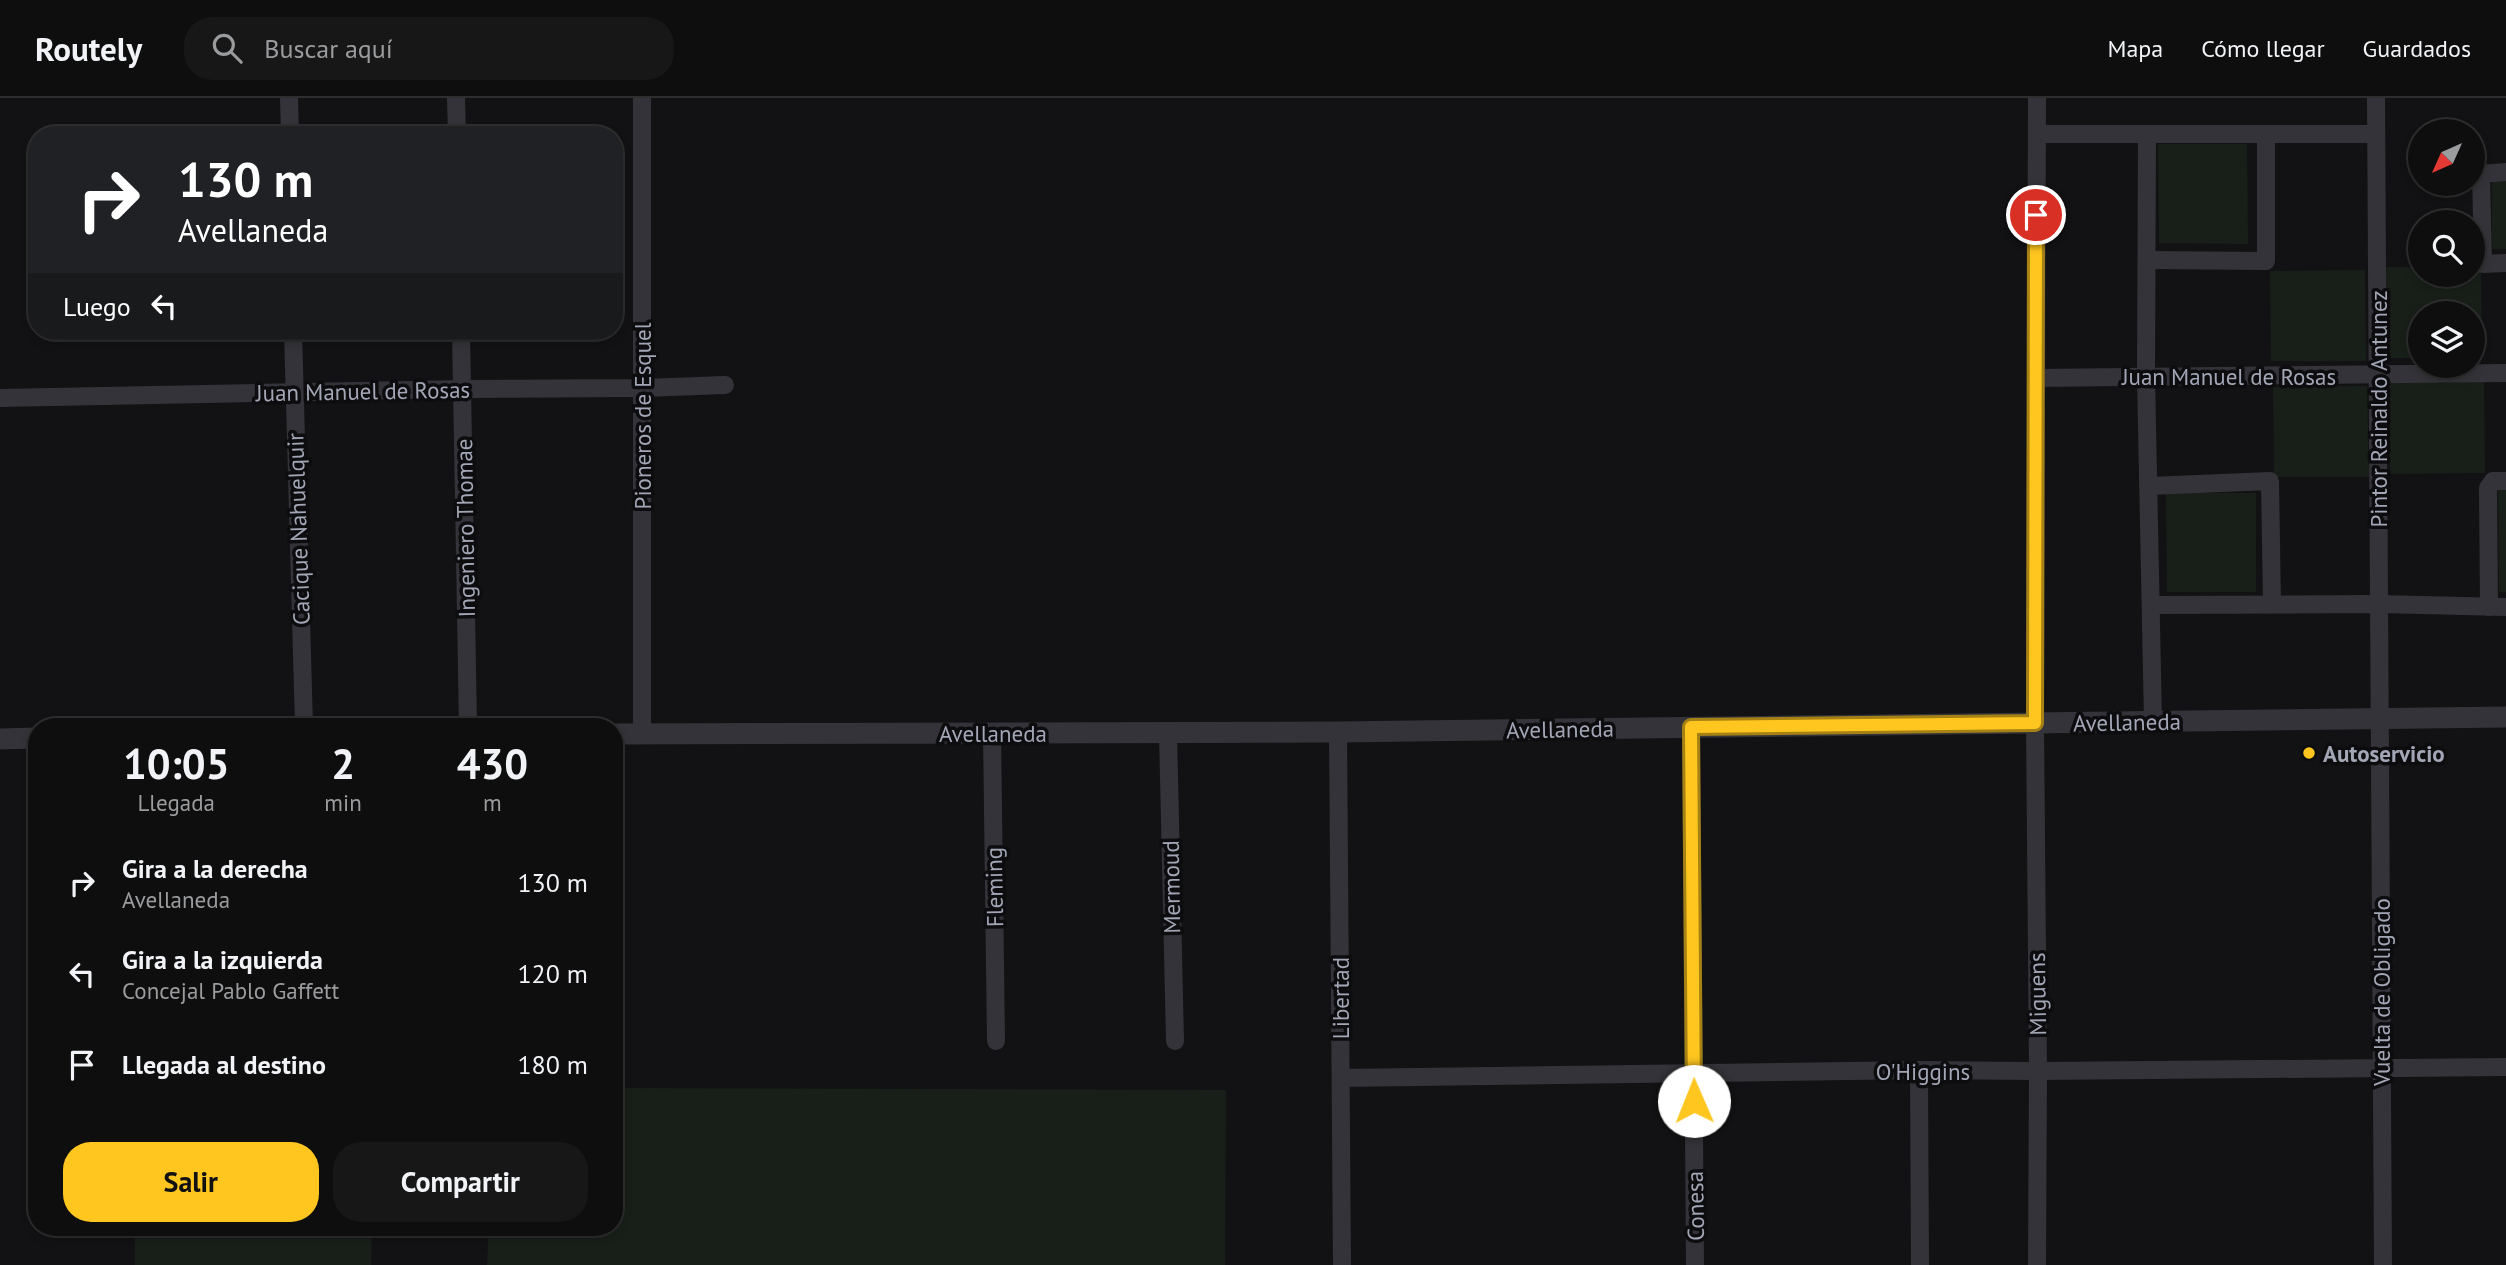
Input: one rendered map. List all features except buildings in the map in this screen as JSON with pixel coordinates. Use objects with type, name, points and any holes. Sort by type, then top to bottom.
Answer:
[{"type":"street","points":[[289,98],[290,126]]},
{"type":"street","points":[[456,98],[457,126]]},
{"type":"street","name":"Pioneros de Esquel","points":[[642,98],[642,734]]},
{"type":"street","name":"Miguens","points":[[2037,98],[2037,1265]]},
{"type":"street","name":"Pintor Reinaldo Antunez","points":[[2376,98],[2379,719]]},
{"type":"street","points":[[2037,134],[2376,134]]},
{"type":"street","points":[[2147,134],[2146,377],[2153,722]]},
{"type":"street","points":[[2147,260],[2266,261],[2266,135]]},
{"type":"street","points":[[2506,172],[2482,174],[2483,264],[2506,263]]},
{"type":"street","name":"Cacique Nahuelquir","points":[[293,340],[304,718]]},
{"type":"street","name":"Ingeniero Thomae","points":[[461,340],[468,718]]},
{"type":"street","name":"Juan Manuel de Rosas","points":[[2036,378],[2506,373]]},
{"type":"street","name":"Juan Manuel de Rosas","points":[[0,398],[725,385]]},
{"type":"street","points":[[2149,486],[2270,481],[2272,604]]},
{"type":"street","points":[[2151,605],[2379,604],[2497,607],[2488,488],[2493,481],[2506,481]]},
{"type":"street","name":"Avellaneda","points":[[623,734],[1338,732],[2506,717]]},
{"type":"street","name":"Vuelta de Obligado","points":[[2379,719],[2383,1265]]},
{"type":"street","name":"Conesa","points":[[1691,727],[1695,1265]]},
{"type":"street","name":"Libertad","points":[[1338,732],[1342,1265]]},
{"type":"street","name":"Fleming","points":[[992,733],[996,1041]]},
{"type":"street","name":"Mermoud","points":[[1168,733],[1175,1041]]},
{"type":"street","points":[[0,739],[28,738]]},
{"type":"street","name":"O'Higgins","points":[[1340,1078],[1919,1070],[2506,1067]]},
{"type":"street","points":[[1919,1070],[1920,1265]]},
{"type":"shaded area","points":[[2158,144],[2247,144],[2248,244],[2159,243]]},
{"type":"shaded area","points":[[2492,179],[2506,179],[2506,249],[2492,249]]},
{"type":"shaded area","points":[[2386,267],[2408,267],[2408,287],[2481,287],[2481,301],[2408,301],[2408,358],[2387,358]]},
{"type":"shaded area","points":[[2365,270],[2366,361],[2271,361],[2270,271]]},
{"type":"shaded area","points":[[2484,382],[2485,473],[2390,474],[2389,383]]},
{"type":"shaded area","points":[[2367,386],[2369,477],[2274,477],[2273,387]]},
{"type":"shaded area","points":[[2498,487],[2506,487],[2506,592],[2499,592]]},
{"type":"shaded area","points":[[2166,493],[2256,493],[2256,592],[2167,592]]},
{"type":"shaded area","points":[[623,1088],[1226,1090],[1225,1265],[487,1265],[489,1236],[623,1236]]},
{"type":"shaded area","points":[[135,1236],[372,1236],[371,1265],[135,1265]]},
{"type":"place","name":"Autoservicio","points":[[2309,753]]},
{"type":"route","points":[[1694,1101],[1691,727],[2035,723],[2036,215]]}]
